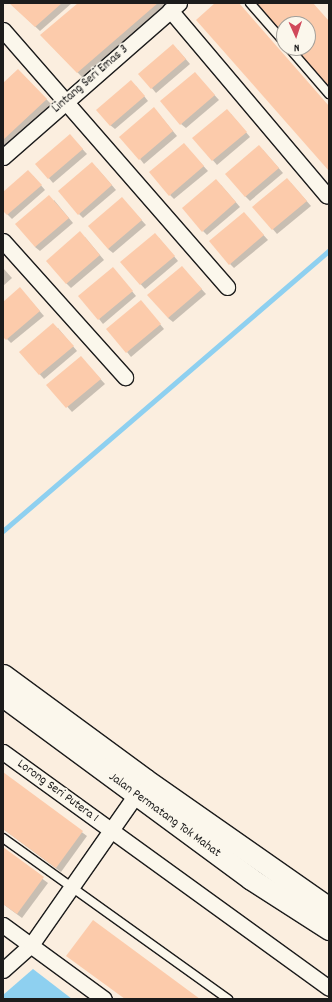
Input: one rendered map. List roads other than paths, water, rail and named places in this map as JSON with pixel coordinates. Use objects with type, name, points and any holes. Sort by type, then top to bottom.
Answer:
[{"type":"street","name":"Lintang Seri Emas 3","points":[[3,157],[175,7]]},
{"type":"street","points":[[175,7],[328,196]]},
{"type":"street","points":[[3,30],[227,287]]},
{"type":"street","points":[[3,241],[125,377]]},
{"type":"street","name":"Jalan Permatang Tok Mahat","points":[[3,675],[251,879],[329,929]]},
{"type":"street","name":"Jalan Permatang Tok Mahat","points":[[3,696],[140,788],[329,908]]},
{"type":"street","name":"Lorong Seri Putera 1","points":[[3,752],[329,988]]},
{"type":"street","points":[[3,970],[31,945],[140,788]]},
{"type":"street","points":[[3,925],[104,999]]},
{"type":"lane","points":[[250,3],[276,33]]},
{"type":"lane","points":[[296,56],[329,94]]},
{"type":"lane","points":[[3,838],[228,999]]},
{"type":"water","points":[[33,969],[72,999],[3,999],[3,995]]},
{"type":"waterway","points":[[3,531],[329,251]]}]
